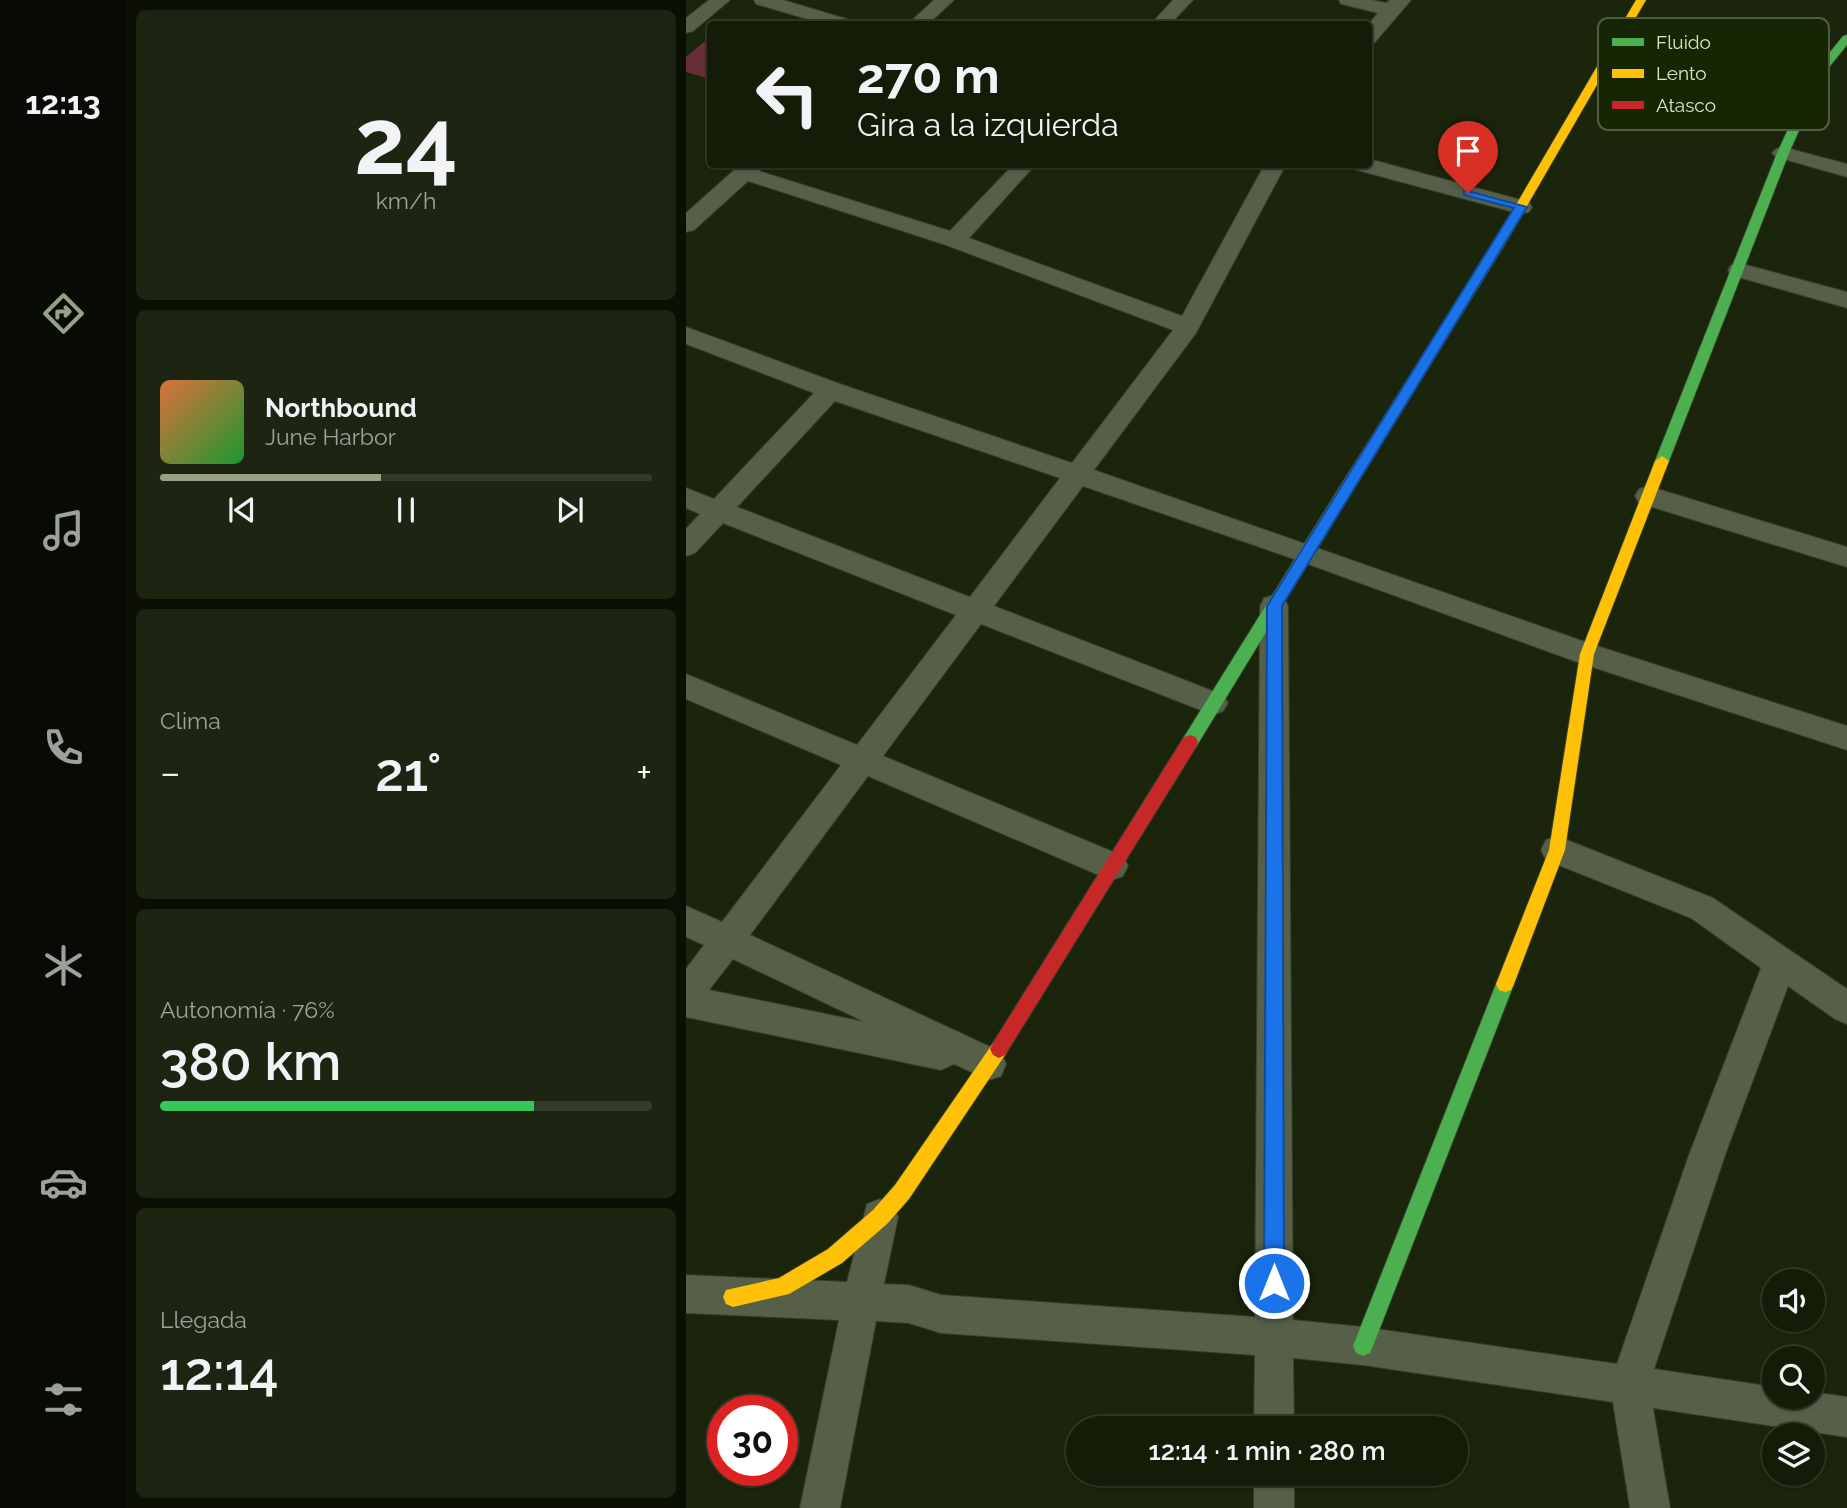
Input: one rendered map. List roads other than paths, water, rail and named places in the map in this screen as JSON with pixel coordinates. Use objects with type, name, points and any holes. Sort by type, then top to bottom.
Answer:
[{"type":"street","points":[[686,27],[721,0]]},
{"type":"street","points":[[763,0],[833,21]]},
{"type":"street","points":[[920,21],[945,0]]},
{"type":"street","points":[[1163,21],[1184,0]]},
{"type":"street","points":[[1348,0],[1396,5]]},
{"type":"street","points":[[1631,18],[1641,0]]},
{"type":"street","points":[[1372,33],[1396,5]]},
{"type":"street","points":[[1829,59],[1847,38]]},
{"type":"street","points":[[733,1297],[782,1287],[835,1256],[880,1217],[901,1192],[989,1064],[1275,606],[1521,207],[1598,74]]},
{"type":"street","points":[[1363,1346],[1557,850],[1587,654],[1793,130]]},
{"type":"street","points":[[1783,153],[1847,171]]},
{"type":"street","points":[[1372,167],[1521,207]]},
{"type":"street","points":[[954,240],[1022,168]]},
{"type":"street","points":[[686,995],[1188,327],[1274,168]]},
{"type":"street","points":[[686,225],[749,169],[954,240],[1188,327]]},
{"type":"street","points":[[1739,270],[1847,300]]},
{"type":"street","points":[[686,335],[831,390],[1078,472],[1587,654],[1847,738]]},
{"type":"street","points":[[686,546],[831,390]]},
{"type":"street","points":[[1648,496],[1847,557]]},
{"type":"street","points":[[686,498],[1213,703]]},
{"type":"street","points":[[1274,1416],[1275,606]]},
{"type":"street","points":[[686,686],[1112,866]]},
{"type":"street","points":[[1557,850],[1702,908],[1847,1008]]},
{"type":"street","points":[[686,921],[989,1064]]},
{"type":"street","points":[[1650,1508],[1630,1384],[1707,1155],[1780,962]]},
{"type":"street","points":[[686,1001],[989,1064]]},
{"type":"street","points":[[820,1508],[831,1444],[880,1217]]},
{"type":"street","points":[[686,1294],[909,1304],[941,1314],[1274,1337],[1363,1346],[1847,1417]]},
{"type":"street","points":[[1274,1486],[1274,1508]]}]
